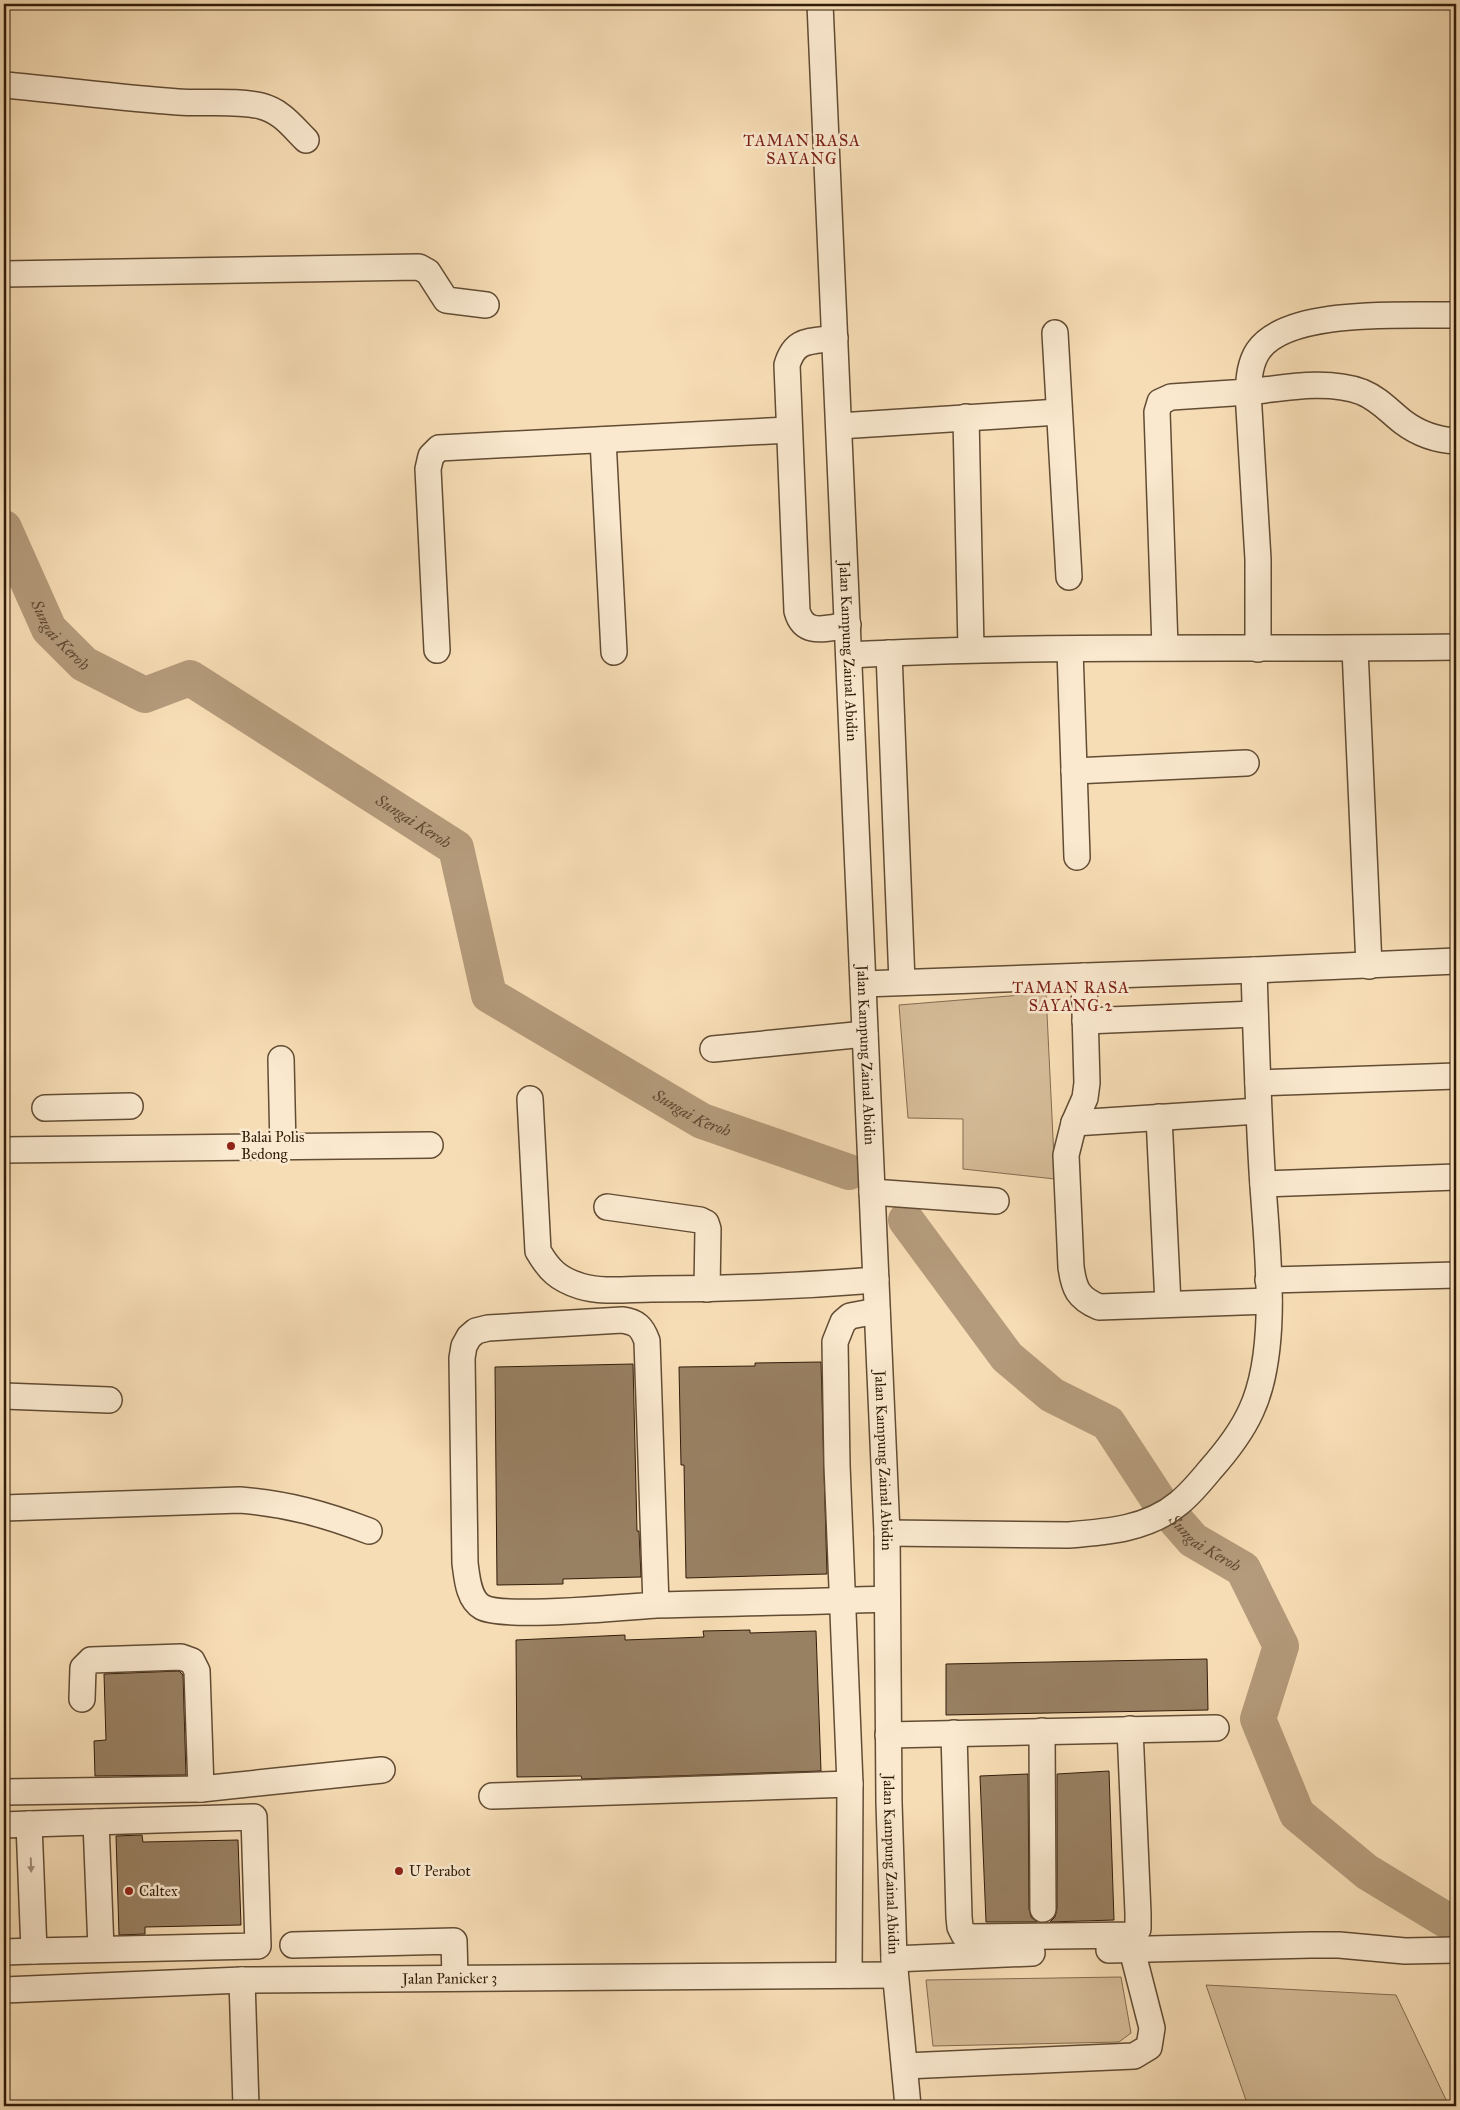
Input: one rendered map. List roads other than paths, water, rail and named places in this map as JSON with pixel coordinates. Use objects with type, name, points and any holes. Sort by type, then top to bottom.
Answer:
[{"type":"street","name":"Jalan Kampung Zainal Abidin","points":[[820,4],[864,984],[886,1533],[888,1735],[895,1967],[908,2106]]},
{"type":"street","points":[[4,85],[146,100],[261,106],[276,111],[306,140]]},
{"type":"street","points":[[4,274],[419,267],[428,272],[446,300],[486,305]]},
{"type":"street","points":[[1258,650],[1258,559],[1248,392],[1250,370],[1258,351],[1270,339],[1290,328],[1317,321],[1349,317],[1450,315]]},
{"type":"street","points":[[1055,333],[1069,577]]},
{"type":"street","points":[[835,338],[795,347],[790,354],[787,365],[797,611],[800,621],[805,626],[814,629],[848,625]]},
{"type":"street","points":[[1165,647],[1158,407],[1160,402],[1171,397],[1323,386],[1351,389],[1375,398],[1415,430],[1428,436],[1456,441]]},
{"type":"street","points":[[839,426],[1059,412]]},
{"type":"street","points":[[966,417],[971,649]]},
{"type":"street","points":[[437,650],[428,469],[432,456],[439,448],[789,430]]},
{"type":"street","points":[[604,440],[614,652]]},
{"type":"street","points":[[849,655],[971,649],[1070,650],[1165,647],[1258,650],[1456,647]]},
{"type":"street","points":[[1356,649],[1369,966]]},
{"type":"street","points":[[1070,650],[1077,857]]},
{"type":"street","points":[[889,653],[902,982]]},
{"type":"street","points":[[1074,771],[1246,763]]},
{"type":"street","points":[[864,984],[1369,966],[1456,961]]},
{"type":"street","points":[[886,1533],[1068,1535],[1098,1533],[1139,1525],[1158,1517],[1179,1503],[1223,1456],[1251,1411],[1265,1363],[1268,1290],[1258,1111],[1254,970]]},
{"type":"street","points":[[1084,976],[1087,1083],[1085,1098],[1074,1123],[1066,1155],[1073,1283],[1077,1292],[1087,1302],[1099,1307],[1168,1304],[1268,1290],[1456,1275]]},
{"type":"street","points":[[1085,1021],[1255,1014]]},
{"type":"street","points":[[713,1048],[866,1034]]},
{"type":"street","points":[[281,1059],[283,1148]]},
{"type":"street","points":[[1258,1083],[1456,1076]]},
{"type":"street","points":[[530,1099],[538,1251],[548,1269],[564,1280],[582,1287],[600,1290],[707,1289],[876,1280]]},
{"type":"street","points":[[45,1108],[130,1106]]},
{"type":"street","points":[[91,1107],[92,1149]]},
{"type":"street","points":[[1074,1123],[1258,1111]]},
{"type":"street","points":[[1159,1117],[1168,1304]]},
{"type":"street","points":[[4,1150],[430,1145]]},
{"type":"street","points":[[1263,1184],[1456,1177]]},
{"type":"street","points":[[872,1192],[996,1201]]},
{"type":"street","points":[[607,1207],[700,1220],[706,1223],[708,1229],[707,1289]]},
{"type":"street","points":[[849,1975],[850,1784],[837,1465],[835,1342],[843,1322],[850,1316],[877,1310]]},
{"type":"street","points":[[656,1606],[647,1341],[643,1329],[634,1322],[622,1320],[509,1326],[476,1331],[468,1337],[462,1358],[465,1563],[469,1587],[476,1602],[488,1610],[514,1612],[887,1599]]},
{"type":"street","points":[[4,1396],[109,1400]]},
{"type":"street","points":[[4,1508],[240,1500],[278,1503],[330,1517],[369,1531]]},
{"type":"street","points":[[82,1699],[83,1668],[91,1660],[181,1657],[192,1661],[197,1671],[201,1790]]},
{"type":"street","points":[[888,1735],[1216,1728]]},
{"type":"street","points":[[954,1733],[960,1926],[964,1935],[972,1937],[1134,1935],[1138,1929],[1138,1913],[1130,1730]]},
{"type":"street","points":[[1042,1732],[1043,1909]]},
{"type":"street","points":[[4,1792],[201,1790],[382,1770]]},
{"type":"street","points":[[492,1796],[850,1784]]},
{"type":"street","points":[[4,1825],[254,1817],[258,1946],[4,1952]]},
{"type":"street","points":[[96,1822],[101,1949]]},
{"type":"street","points":[[29,1824],[34,1951]]},
{"type":"street","points":[[293,1946],[454,1941],[455,1978]]},
{"type":"street","name":"Jalan Panicker 3","points":[[4,1990],[242,1980],[849,1975],[895,1967],[1132,1950],[1311,1945],[1339,1945],[1404,1951],[1456,1950]]},
{"type":"street","points":[[65,1950],[66,1988]]},
{"type":"street","points":[[905,2066],[1134,2056],[1149,2047],[1152,2028],[1132,1950]]},
{"type":"street","points":[[242,1980],[246,2106]]},
{"type":"waterway","name":"Sungai Keroh","points":[[4,528],[49,629],[84,664],[145,695],[190,678],[456,848],[489,995],[702,1121],[849,1172]]},
{"type":"waterway","name":"Sungai Keroh","points":[[906,1220],[1007,1357],[1052,1395],[1108,1423],[1159,1501],[1193,1540],[1243,1569],[1281,1646],[1258,1719],[1297,1814],[1367,1872],[1456,1926]]},
{"type":"place","name":"Balai Polis Bedong","points":[[231,1146]]},
{"type":"place","name":"U Perabot","points":[[399,1871]]},
{"type":"place","name":"Caltex","points":[[129,1891]]},
{"type":"district","name":"TAMAN RASA SAYANG","points":[[802,149]]},
{"type":"district","name":"TAMAN RASA SAYANG 2","points":[[1071,996]]}]
